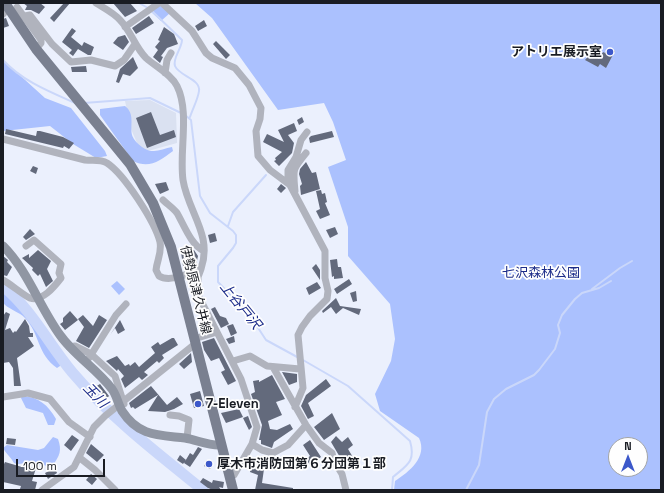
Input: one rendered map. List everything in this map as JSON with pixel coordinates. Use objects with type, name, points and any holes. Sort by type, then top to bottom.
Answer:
[{"type":"main road","name":"伊勢原津久井線","points":[[11,8],[36,49],[130,164],[149,195],[169,241],[232,490]]},
{"type":"street","points":[[96,3],[118,18],[146,58],[173,80],[180,95],[182,177],[186,196],[202,234],[204,251],[197,292],[244,385],[257,427],[252,444],[234,475],[229,478]]},
{"type":"street","points":[[125,27],[159,3]]},
{"type":"street","points":[[162,3],[192,31],[206,53],[212,58],[235,68],[249,85],[261,108],[260,119],[256,131],[258,156],[270,170],[288,182],[296,193],[325,251],[325,278],[328,292],[327,299],[310,316],[299,331],[300,366],[303,388],[295,407]]},
{"type":"street","points":[[11,8],[25,16],[41,40],[41,43],[36,49]]},
{"type":"street","points":[[25,16],[30,15],[52,44],[71,62],[92,60],[115,66],[124,60],[135,44]]},
{"type":"street","points":[[164,73],[167,60],[171,54]]},
{"type":"street","points":[[288,182],[288,170],[296,157],[301,140],[307,132]]},
{"type":"street","points":[[3,139],[85,160],[99,160],[112,167],[132,191],[146,212],[158,235],[161,251],[156,266],[158,274],[166,278],[200,269]]},
{"type":"street","points":[[296,193],[293,172],[294,167],[306,153]]},
{"type":"street","points":[[163,200],[176,212],[181,224],[200,249],[204,251]]},
{"type":"street","points":[[3,280],[30,298],[37,298],[50,290],[61,278],[59,272],[61,265],[34,240],[26,246]]},
{"type":"street","points":[[3,246],[19,265],[53,326],[69,347],[113,390],[123,413],[132,422],[148,434],[187,438],[215,446],[221,445]]},
{"type":"street","points":[[86,363],[116,315],[126,304]]},
{"type":"street","points":[[42,490],[74,467],[80,458],[94,427],[105,416],[120,405],[194,341],[217,332]]},
{"type":"street","points":[[69,347],[74,346],[91,354],[115,376],[120,405]]},
{"type":"street","points":[[233,361],[250,356],[273,367],[300,366]]},
{"type":"street","points":[[273,367],[306,425],[320,443],[332,453],[334,461],[342,474],[346,490]]},
{"type":"street","points":[[3,397],[28,393],[50,399],[69,422],[90,437]]},
{"type":"street","points":[[170,414],[189,420],[187,438]]},
{"type":"street","points":[[252,444],[262,450],[273,452],[288,445],[306,425]]},
{"type":"street","points":[[80,458],[95,470],[115,490]]},
{"type":"shaded area","points":[[150,100],[176,113],[177,143],[148,151],[141,148],[137,143],[131,129],[125,101]]},
{"type":"green space","name":"七沢森林公園","points":[[195,3],[661,3],[661,490],[394,490],[395,481],[406,473],[419,458],[421,445],[419,438],[380,411],[375,394],[391,361],[395,339],[390,304],[348,256],[348,227],[328,167],[346,160],[333,122],[324,103],[278,110],[212,18]]},
{"type":"green space","points":[[160,4],[170,13],[161,21],[150,11]]},
{"type":"green space","points":[[3,60],[45,98],[71,108],[105,151],[107,156],[96,158],[73,144],[50,126],[3,131]]},
{"type":"green space","points":[[125,106],[130,112],[131,116],[133,138],[138,143],[147,150],[151,151],[158,151],[172,147],[173,151],[154,163],[144,164],[133,161],[100,115],[100,109]]},
{"type":"green space","points":[[117,281],[125,289],[119,295],[111,286]]},
{"type":"green space","points":[[3,283],[9,288],[8,295],[12,301],[27,313],[61,361],[60,366],[57,368],[46,357],[30,324],[20,314],[4,304]]},
{"type":"green space","points":[[22,396],[38,400],[46,406],[56,419],[54,425],[48,425],[43,413],[26,408],[21,398]]},
{"type":"green space","points":[[53,437],[58,439],[60,450],[57,459],[52,466],[30,463],[14,463],[3,448],[7,445],[38,450],[44,448]]},
{"type":"building","points":[[23,3],[40,3],[45,7],[39,14],[31,10],[25,10],[27,6]]},
{"type":"building","points":[[64,3],[70,3],[54,22],[50,18]]},
{"type":"building","points":[[113,3],[130,3],[137,11],[125,17]]},
{"type":"building","points":[[149,16],[154,23],[136,34],[132,28]]},
{"type":"building","points":[[6,18],[9,26],[3,28],[3,19]]},
{"type":"building","points":[[204,20],[207,26],[198,31],[195,26]]},
{"type":"building","points":[[164,27],[174,34],[178,44],[167,48],[161,56],[163,57],[160,63],[153,57],[158,50],[155,47],[160,41],[158,40]]},
{"type":"building","points":[[72,28],[76,31],[71,37],[82,46],[84,42],[94,47],[91,55],[88,55],[78,49],[73,56],[69,53],[72,50],[62,42]]},
{"type":"building","points":[[125,35],[129,42],[123,50],[113,43],[118,37]]},
{"type":"building","points":[[216,41],[230,55],[226,59],[213,44]]},
{"type":"building","points":[[609,48],[615,51],[606,68],[600,64],[598,67],[585,60],[592,52],[599,59],[603,52],[605,53]]},
{"type":"building","points":[[133,57],[138,68],[130,76],[123,74],[119,83],[116,82],[120,69]]},
{"type":"building","points":[[86,66],[87,72],[72,72],[71,67]]},
{"type":"building","points":[[151,112],[160,135],[174,130],[176,137],[147,148],[136,118]]},
{"type":"building","points":[[302,117],[304,122],[299,125],[297,120]]},
{"type":"building","points":[[294,123],[297,131],[288,135],[294,143],[292,153],[279,166],[274,161],[276,160],[275,158],[282,152],[263,142],[267,134],[284,142],[278,130]]},
{"type":"building","points":[[6,129],[36,136],[37,131],[40,131],[63,137],[74,143],[69,149],[64,146],[63,148],[5,134]]},
{"type":"building","points":[[332,131],[334,137],[310,143],[309,138],[311,136]]},
{"type":"building","points":[[306,162],[312,173],[316,172],[320,189],[301,195],[300,186],[302,184],[299,174],[300,169]]},
{"type":"building","points":[[33,166],[38,168],[36,174],[30,171]]},
{"type":"building","points":[[166,182],[169,190],[160,194],[155,184]]},
{"type":"building","points":[[281,184],[286,188],[281,193],[277,189]]},
{"type":"building","points":[[321,190],[322,194],[325,193],[327,202],[325,203],[330,215],[320,219],[316,211],[320,209],[316,191]]},
{"type":"building","points":[[335,227],[338,234],[330,238],[326,230]]},
{"type":"building","points":[[30,229],[35,234],[26,240],[23,237]]},
{"type":"building","points":[[215,233],[217,241],[210,243],[208,235]]},
{"type":"building","points":[[38,250],[51,261],[47,269],[53,281],[46,287],[40,274],[38,276],[32,270],[33,268],[22,258],[29,254],[29,258]]},
{"type":"building","points":[[194,250],[198,256],[196,265],[183,266],[181,252]]},
{"type":"building","points":[[3,256],[8,260],[7,262],[12,267],[7,276],[3,275]]},
{"type":"building","points":[[337,259],[338,267],[341,267],[343,278],[334,279],[334,276],[332,277],[330,260]]},
{"type":"building","points":[[316,264],[320,270],[320,280],[312,268]]},
{"type":"building","points":[[349,279],[352,284],[337,294],[334,289]]},
{"type":"building","points":[[317,282],[321,288],[309,295],[306,288]]},
{"type":"building","points":[[356,291],[357,301],[353,302],[350,293]]},
{"type":"building","points":[[336,298],[340,306],[361,309],[359,315],[343,308],[336,314],[331,307],[323,313],[322,311]]},
{"type":"building","points":[[215,307],[220,316],[226,318],[229,324],[221,328],[211,309]]},
{"type":"building","points":[[70,311],[78,320],[65,330],[60,324],[63,322],[63,318]]},
{"type":"building","points":[[6,312],[10,314],[5,330],[10,328],[13,333],[15,331],[16,332],[25,319],[29,326],[30,333],[33,333],[33,337],[28,337],[34,346],[17,358],[21,386],[14,386],[13,368],[9,362],[3,363],[3,316]]},
{"type":"building","points":[[83,315],[93,326],[99,315],[107,320],[89,348],[76,341],[84,327],[78,319]]},
{"type":"building","points":[[120,320],[125,330],[118,334],[115,328],[110,335]]},
{"type":"building","points":[[205,320],[210,329],[201,332],[201,325],[203,324],[202,321]]},
{"type":"building","points":[[233,324],[237,333],[231,336],[227,326]]},
{"type":"building","points":[[234,336],[235,342],[229,344],[226,339]]},
{"type":"building","points":[[174,338],[178,345],[162,355],[164,358],[159,363],[157,361],[144,372],[148,375],[142,380],[139,377],[125,388],[121,379],[124,376],[118,369],[117,371],[106,361],[117,356],[125,366],[129,364],[130,366],[135,362],[139,367],[155,353],[151,347],[158,342],[160,345]]},
{"type":"building","points":[[214,338],[236,381],[228,385],[221,372],[225,370],[219,358],[211,361],[204,350],[202,342]]},
{"type":"building","points":[[191,353],[192,362],[184,369],[179,364]]},
{"type":"building","points":[[282,372],[297,374],[297,382],[289,385]]},
{"type":"building","points":[[272,375],[285,399],[276,402],[282,415],[268,421],[270,429],[277,430],[290,424],[293,429],[274,442],[272,448],[261,444],[261,440],[259,440],[262,425],[251,394],[255,392],[253,381],[259,380],[259,382]]},
{"type":"building","points":[[326,379],[331,386],[308,403],[314,416],[308,419],[301,406],[306,395]]},
{"type":"building","points":[[100,384],[109,396],[106,399],[95,387]]},
{"type":"building","points":[[151,386],[167,405],[177,397],[183,404],[165,412],[148,411],[158,395],[135,409],[133,407],[131,408],[129,403]]},
{"type":"building","points":[[200,391],[204,406],[194,408],[190,394]]},
{"type":"building","points":[[239,409],[243,417],[226,423],[221,413]]},
{"type":"building","points":[[332,413],[340,429],[324,440],[314,427]]},
{"type":"building","points":[[248,416],[252,427],[249,430],[243,418]]},
{"type":"building","points":[[72,435],[79,440],[71,451],[64,445]]},
{"type":"building","points":[[336,436],[342,442],[348,437],[353,445],[348,449],[354,459],[344,464],[331,442]]},
{"type":"building","points":[[7,438],[16,439],[15,445],[6,444]]},
{"type":"building","points":[[310,440],[321,457],[310,465],[306,459],[310,456],[303,445]]},
{"type":"building","points":[[91,444],[104,455],[97,462],[86,453]]},
{"type":"building","points":[[198,447],[202,449],[190,467],[184,463],[190,453],[193,455]]},
{"type":"building","points":[[180,455],[186,460],[183,464],[177,460]]},
{"type":"building","name":"厚木市消防団第６分団第１部","points":[[207,460],[213,463],[210,469],[204,466]]},
{"type":"building","points":[[5,462],[22,467],[36,468],[32,481],[37,482],[35,490],[20,489],[21,486],[3,482],[3,466]]},
{"type":"building","points":[[251,466],[264,469],[262,483],[293,488],[293,490],[255,490],[258,475],[250,472]]},
{"type":"building","points":[[55,468],[57,473],[48,479],[45,473]]},
{"type":"building","points":[[91,474],[97,479],[92,485],[86,480]]},
{"type":"building","points":[[203,478],[212,483],[213,480],[224,482],[223,488],[219,487],[221,490],[213,490],[208,488],[200,482]]},
{"type":"waterway","points":[[139,3],[148,8]]},
{"type":"waterway","points":[[152,11],[182,40],[174,63],[175,66],[197,83],[199,87],[198,97],[190,117]]},
{"type":"waterway","name":"上谷戸沢","points":[[3,60],[28,80],[75,103]]},
{"type":"waterway","name":"上谷戸沢","points":[[84,103],[150,98],[181,113]]},
{"type":"waterway","name":"上谷戸沢","points":[[185,115],[191,120],[200,196],[210,213],[236,235],[236,243],[218,266],[218,282],[251,317],[266,340],[299,358]]},
{"type":"waterway","points":[[228,226],[233,212],[266,175]]},
{"type":"waterway","points":[[592,289],[632,261]]},
{"type":"waterway","points":[[466,490],[479,465],[487,412],[494,399],[506,389],[534,375],[539,370],[555,349],[560,333],[558,325],[562,315],[575,299],[582,293],[599,288],[611,281]]},
{"type":"waterway","name":"玉川","points":[[3,286],[23,305],[63,361],[102,404],[134,434],[203,490]]},
{"type":"waterway","name":"上谷戸沢","points":[[303,360],[348,386],[410,441],[412,448],[411,458],[406,466],[393,477],[392,490]]},
{"type":"place","name":"アトリエ展示室","points":[[610,52]]},
{"type":"place","name":"7-Eleven","points":[[198,404]]},
{"type":"place","name":"厚木市消防団第６分団第１部","points":[[209,464]]}]
